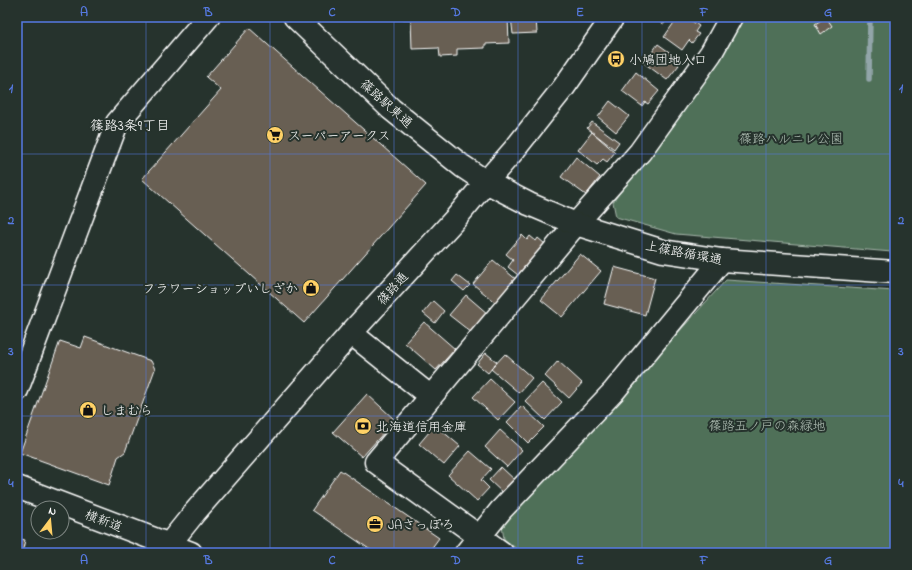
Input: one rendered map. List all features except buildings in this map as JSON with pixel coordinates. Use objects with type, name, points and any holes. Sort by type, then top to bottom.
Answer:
[{"type":"street","points":[[17,390],[116,123],[208,17]]},
{"type":"street","name":"篠路駅東通","points":[[295,17],[391,109],[462,166],[486,182]]},
{"type":"street","name":"篠路通","points":[[165,549],[195,512],[351,333],[456,218],[514,150],[564,87],[613,17]]},
{"type":"street","points":[[502,553],[472,545],[376,462],[576,224],[640,152],[710,52],[731,17]]},
{"type":"street","name":"上篠路循環通","points":[[486,182],[529,204],[576,224],[663,251],[722,260],[895,272]]},
{"type":"street","points":[[472,545],[501,510],[614,391],[722,260]]},
{"type":"street","points":[[351,333],[431,397]]},
{"type":"street","name":"横新道","points":[[17,487],[165,549],[191,553]]},
{"type":"green space","name":"篠路ハルニレ公園","points":[[744,17],[895,17],[895,248],[892,252],[676,234],[616,217],[613,202],[722,55]]},
{"type":"green space","name":"篠路五ノ戸の森緑地","points":[[726,280],[895,291],[895,553],[522,553],[504,539],[502,526]]},
{"type":"waterway","points":[[869,79],[870,17]]},
{"type":"place","name":"小鳩団地入口","points":[[616,59]]},
{"type":"place","name":"スーパーアークス","points":[[275,135]]},
{"type":"place","name":"フラワーショップいしざか","points":[[311,288]]},
{"type":"place","name":"しまむら","points":[[88,410]]},
{"type":"place","name":"北海道信用金庫","points":[[363,426]]},
{"type":"place","name":"JAさっぽろ","points":[[375,524]]},
{"type":"district","name":"篠路3条9丁目","points":[[130,125]]}]
